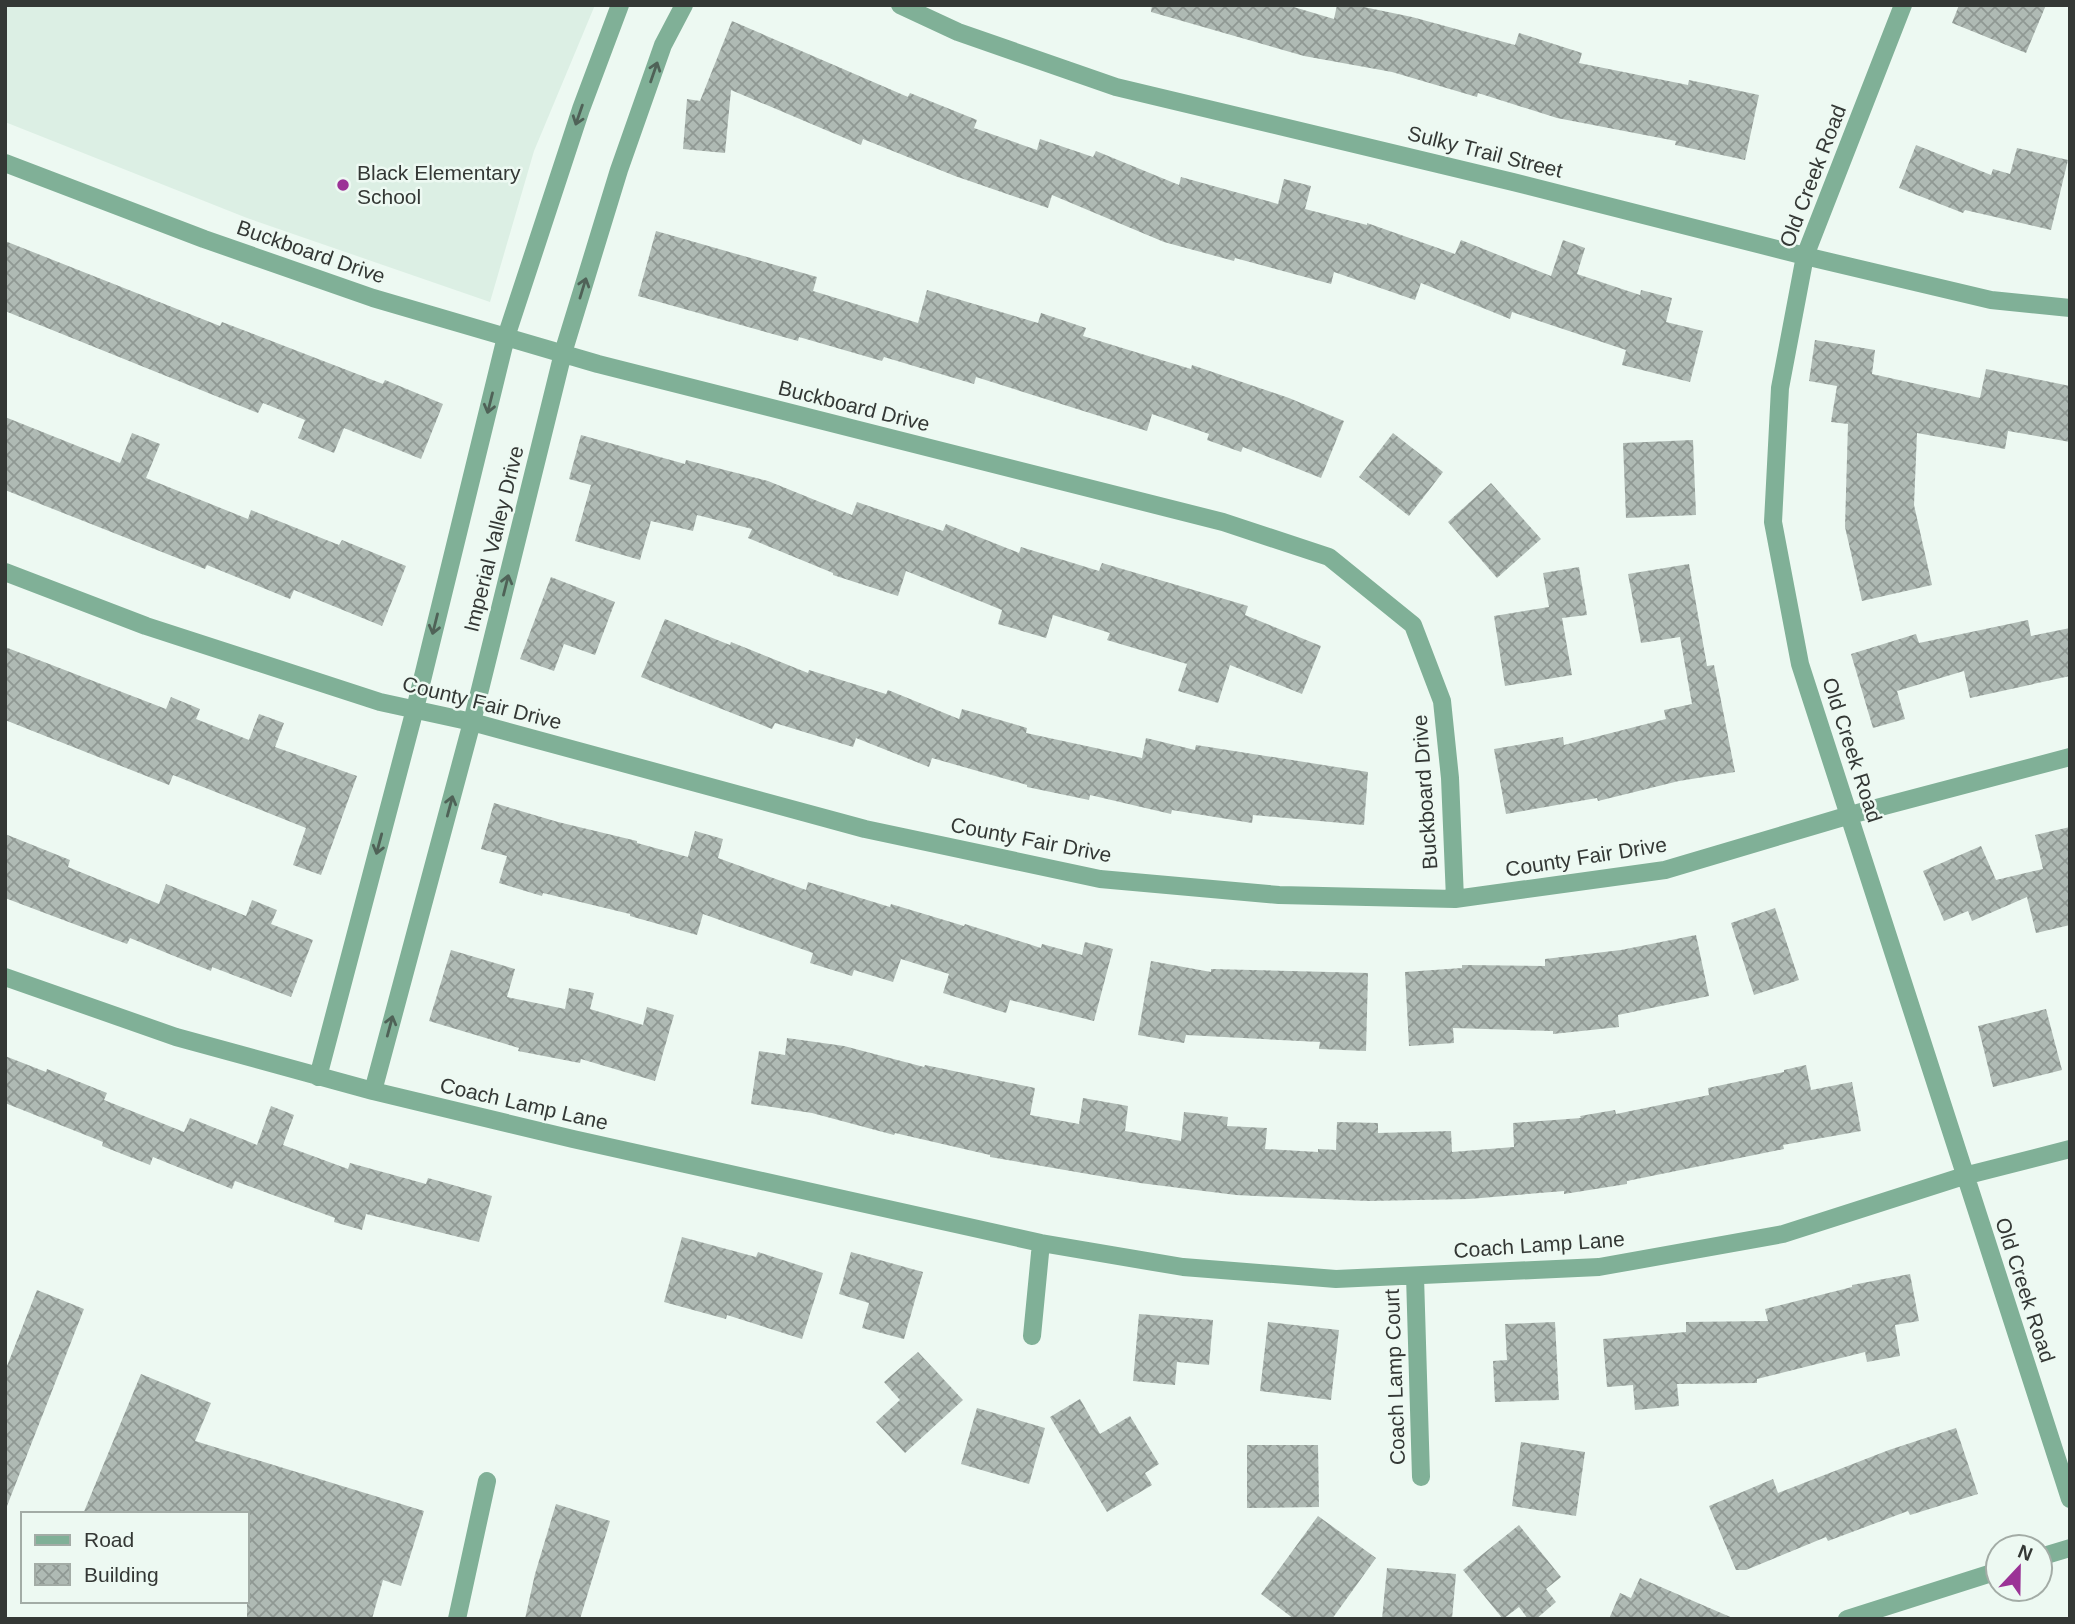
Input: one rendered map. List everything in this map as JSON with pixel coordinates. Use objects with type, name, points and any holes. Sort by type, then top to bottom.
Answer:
[{"type":"street","name":"Imperial Valley Drive","points":[[318,1077],[415,709],[506,337],[581,108],[621,5]]},
{"type":"street","name":"Imperial Valley Drive","points":[[373,1091],[472,722],[563,353],[619,170],[663,45],[684,5]]},
{"type":"street","name":"Sulky Trail Street","points":[[900,5],[958,32],[1116,87],[1991,300],[2070,308]]},
{"type":"street","name":"Old Creek Road","points":[[1903,5],[1805,256],[1780,388],[1773,522],[1800,664],[2070,1499]]},
{"type":"street","name":"Buckboard Drive","points":[[5,163],[373,298],[563,353],[1223,523],[1329,557],[1413,625],[1442,701],[1450,778],[1455,899]]},
{"type":"street","name":"County Fair Drive","points":[[5,572],[146,626],[380,702],[472,722],[865,828],[1100,878],[1279,895],[1455,899],[1665,870],[1850,816],[2070,757]]},
{"type":"street","name":"Coach Lamp Lane","points":[[5,977],[176,1037],[373,1091],[573,1139],[1041,1243],[1183,1267],[1336,1279],[1599,1267],[1783,1234],[1965,1176],[2070,1149]]},
{"type":"street","points":[[1032,1336],[1041,1243]]},
{"type":"street","name":"Coach Lamp Court","points":[[1415,1276],[1421,1478]]},
{"type":"street","points":[[457,1619],[487,1481]]},
{"type":"street","points":[[1847,1619],[1984,1575]]},
{"type":"shaded area","name":"Black Elementary School","points":[[5,5],[595,5],[534,151],[490,302],[247,218],[5,122]]},
{"type":"building","points":[[1152,5],[1287,5],[1334,19],[1337,5],[1354,5],[1412,17],[1515,45],[1519,33],[1582,53],[1579,63],[1688,85],[1689,80],[1759,95],[1745,160],[1675,145],[1676,141],[1557,118],[1478,93],[1477,97],[1392,72],[1304,56],[1151,12]]},
{"type":"building","points":[[1959,5],[2046,5],[2026,53],[1952,23]]},
{"type":"building","points":[[732,21],[908,97],[910,93],[977,120],[974,128],[1037,150],[1040,139],[1093,157],[1096,151],[1179,185],[1181,177],[1278,204],[1284,179],[1311,186],[1305,209],[1367,223],[1455,254],[1461,240],[1551,276],[1563,240],[1585,248],[1577,274],[1640,295],[1641,290],[1672,298],[1666,322],[1703,331],[1690,382],[1622,365],[1626,350],[1512,312],[1510,319],[1421,283],[1415,300],[1334,272],[1331,284],[1164,242],[1052,195],[1048,208],[955,176],[863,139],[861,145],[731,90],[725,153],[683,149],[687,99],[700,101]]},
{"type":"building","points":[[1916,145],[1991,175],[1993,169],[2010,174],[2017,148],[2068,160],[2051,230],[1965,210],[1963,213],[1899,188]]},
{"type":"building","points":[[656,231],[817,277],[813,291],[918,323],[927,290],[1038,323],[1041,313],[1086,328],[1083,336],[1191,369],[1192,365],[1289,398],[1344,421],[1321,478],[1243,447],[1241,452],[1207,440],[1209,434],[1152,414],[1147,431],[976,377],[974,384],[884,357],[882,361],[799,337],[798,341],[638,296]]},
{"type":"building","points":[[5,241],[220,326],[222,322],[383,384],[385,380],[443,404],[421,459],[344,428],[334,453],[298,438],[305,420],[263,403],[258,413],[5,311]]},
{"type":"building","points":[[1815,340],[1875,350],[1872,374],[1980,398],[1986,369],[2070,386],[2070,442],[2008,431],[2005,449],[1917,433],[1914,505],[1932,585],[1862,601],[1845,527],[1848,424],[1831,422],[1837,386],[1809,381]]},
{"type":"building","points":[[5,417],[120,463],[132,433],[160,444],[146,478],[248,519],[251,510],[339,545],[342,540],[406,566],[382,626],[294,590],[290,599],[207,565],[205,569],[5,490]]},
{"type":"building","points":[[1393,433],[1443,472],[1409,516],[1359,477]]},
{"type":"building","points":[[581,435],[685,464],[686,460],[768,481],[852,515],[857,502],[943,531],[946,524],[1019,553],[1021,547],[1099,571],[1102,563],[1248,606],[1245,615],[1321,646],[1302,694],[1230,665],[1218,703],[1178,691],[1187,664],[1107,640],[1110,633],[1053,615],[1046,638],[998,624],[1002,610],[906,571],[898,596],[833,575],[748,538],[752,529],[697,515],[693,531],[651,521],[640,560],[575,541],[591,485],[569,479]]},
{"type":"building","points":[[1693,440],[1696,515],[1626,518],[1623,443]]},
{"type":"building","points":[[1491,483],[1541,539],[1497,578],[1448,522]]},
{"type":"building","points":[[1689,564],[1707,666],[1714,665],[1735,772],[1679,781],[1598,801],[1597,798],[1506,814],[1494,749],[1563,737],[1564,745],[1666,719],[1664,710],[1692,704],[1680,637],[1641,643],[1628,574]]},
{"type":"building","points":[[1579,567],[1587,615],[1562,618],[1572,675],[1505,686],[1494,616],[1549,607],[1543,573]]},
{"type":"building","points":[[551,577],[615,602],[595,655],[564,644],[554,671],[520,659]]},
{"type":"building","points":[[665,619],[808,673],[809,670],[886,694],[888,690],[959,719],[962,709],[1027,728],[1026,733],[1142,758],[1146,738],[1195,750],[1196,745],[1368,772],[1364,825],[1253,815],[1252,823],[1172,810],[1171,814],[1090,795],[1089,800],[1027,787],[932,758],[929,767],[856,738],[853,747],[775,723],[772,729],[641,677]]},
{"type":"building","points":[[2028,620],[2031,636],[2070,628],[2070,676],[1970,698],[1964,671],[1897,691],[1905,719],[1873,728],[1851,654],[1916,634],[1919,643]]},
{"type":"building","points":[[5,647],[166,709],[171,697],[200,709],[196,719],[249,740],[259,714],[284,723],[275,747],[357,776],[321,875],[293,865],[306,828],[173,775],[169,785],[5,720]]},
{"type":"building","points":[[494,803],[688,857],[695,831],[723,839],[718,858],[806,890],[808,882],[890,907],[891,904],[964,926],[965,924],[1041,948],[1042,944],[1082,955],[1085,942],[1113,949],[1094,1021],[1010,1000],[1006,1013],[943,993],[949,974],[901,959],[893,982],[854,970],[852,976],[810,963],[813,953],[703,914],[697,935],[630,914],[543,893],[542,896],[499,883],[507,856],[481,849]]},
{"type":"building","points":[[2070,827],[2070,925],[2036,933],[2027,897],[1972,921],[1968,911],[1944,921],[1923,871],[1981,846],[1996,880],[2043,869],[2035,835]]},
{"type":"building","points":[[5,834],[70,860],[68,867],[159,904],[166,884],[246,916],[252,900],[277,910],[271,924],[313,940],[291,997],[212,967],[211,971],[130,938],[127,944],[5,898]]},
{"type":"building","points":[[1775,908],[1799,980],[1754,995],[1731,923]]},
{"type":"building","points":[[1696,935],[1709,996],[1618,1015],[1619,1027],[1553,1034],[1553,1031],[1453,1028],[1454,1043],[1409,1046],[1405,972],[1462,968],[1462,965],[1545,966],[1545,959],[1621,950]]},
{"type":"building","points":[[451,950],[515,969],[507,997],[565,1009],[569,988],[594,993],[590,1009],[643,1025],[647,1007],[674,1015],[655,1081],[581,1059],[580,1063],[518,1051],[519,1048],[429,1021]]},
{"type":"building","points":[[1151,961],[1211,972],[1211,969],[1368,973],[1366,1051],[1319,1049],[1320,1042],[1186,1035],[1184,1043],[1138,1035]]},
{"type":"building","points":[[2046,1009],[2062,1070],[1993,1087],[1978,1026]]},
{"type":"building","points":[[787,1038],[844,1046],[924,1067],[925,1065],[1035,1088],[1030,1115],[1079,1124],[1083,1098],[1128,1106],[1125,1131],[1181,1141],[1184,1112],[1228,1117],[1227,1126],[1267,1128],[1265,1149],[1318,1152],[1318,1149],[1336,1150],[1337,1122],[1378,1123],[1378,1133],[1451,1131],[1452,1152],[1514,1147],[1513,1123],[1581,1118],[1580,1116],[1615,1110],[1616,1114],[1709,1095],[1708,1088],[1806,1065],[1811,1090],[1852,1082],[1861,1131],[1783,1145],[1784,1149],[1627,1181],[1627,1184],[1564,1194],[1564,1191],[1469,1199],[1368,1201],[1236,1195],[1140,1183],[990,1157],[812,1113],[751,1104],[759,1051],[785,1055]]},
{"type":"building","points":[[5,1056],[46,1072],[47,1069],[107,1093],[104,1100],[184,1132],[190,1118],[257,1145],[271,1106],[294,1115],[283,1145],[348,1169],[350,1163],[426,1184],[428,1178],[492,1196],[479,1242],[366,1214],[362,1230],[334,1222],[335,1218],[235,1181],[232,1189],[153,1157],[150,1165],[102,1146],[103,1142],[5,1103]]},
{"type":"building","points":[[682,1237],[756,1257],[758,1252],[823,1273],[802,1339],[727,1315],[726,1319],[664,1302]]},
{"type":"building","points":[[851,1252],[923,1272],[904,1339],[862,1328],[869,1303],[839,1294]]},
{"type":"building","points":[[1910,1274],[1919,1321],[1895,1325],[1900,1356],[1867,1362],[1865,1352],[1757,1379],[1757,1383],[1677,1384],[1679,1406],[1635,1410],[1633,1385],[1607,1387],[1603,1339],[1686,1332],[1686,1322],[1768,1321],[1765,1309],[1852,1285]]},
{"type":"building","points":[[37,1290],[84,1309],[7,1506],[5,1371]]},
{"type":"building","points":[[1139,1314],[1213,1320],[1209,1365],[1177,1362],[1175,1385],[1133,1381]]},
{"type":"building","points":[[1268,1322],[1339,1330],[1331,1400],[1260,1391]]},
{"type":"building","points":[[1555,1322],[1559,1400],[1495,1402],[1493,1361],[1507,1360],[1505,1324]]},
{"type":"building","points":[[918,1352],[963,1400],[905,1453],[876,1422],[900,1400],[884,1382]]},
{"type":"building","points":[[141,1374],[211,1403],[195,1441],[424,1511],[401,1586],[383,1580],[372,1619],[247,1619],[248,1512],[84,1512]]},
{"type":"building","points":[[1080,1399],[1100,1434],[1130,1416],[1159,1464],[1145,1473],[1152,1485],[1107,1512],[1050,1417]]},
{"type":"building","points":[[977,1408],[1045,1428],[1029,1484],[961,1464]]},
{"type":"building","points":[[1956,1428],[1978,1494],[1910,1515],[1908,1511],[1828,1541],[1826,1537],[1746,1570],[1736,1570],[1709,1506],[1773,1479],[1778,1493],[1889,1450]]},
{"type":"building","points":[[1521,1442],[1585,1452],[1576,1516],[1512,1506]]},
{"type":"building","points":[[1247,1445],[1318,1445],[1319,1507],[1247,1508]]},
{"type":"building","points":[[556,1504],[610,1521],[580,1619],[525,1619],[535,1574]]},
{"type":"building","points":[[1318,1516],[1376,1558],[1332,1619],[1294,1619],[1261,1594]]},
{"type":"building","points":[[1519,1525],[1561,1577],[1546,1589],[1556,1602],[1536,1619],[1528,1619],[1519,1607],[1503,1619],[1463,1570]]},
{"type":"building","points":[[1387,1568],[1456,1574],[1452,1619],[1382,1619]]},
{"type":"building","points":[[1640,1578],[1735,1619],[1609,1619],[1620,1593],[1631,1598]]},
{"type":"place","name":"Black Elementary School","points":[[343,185]]}]
